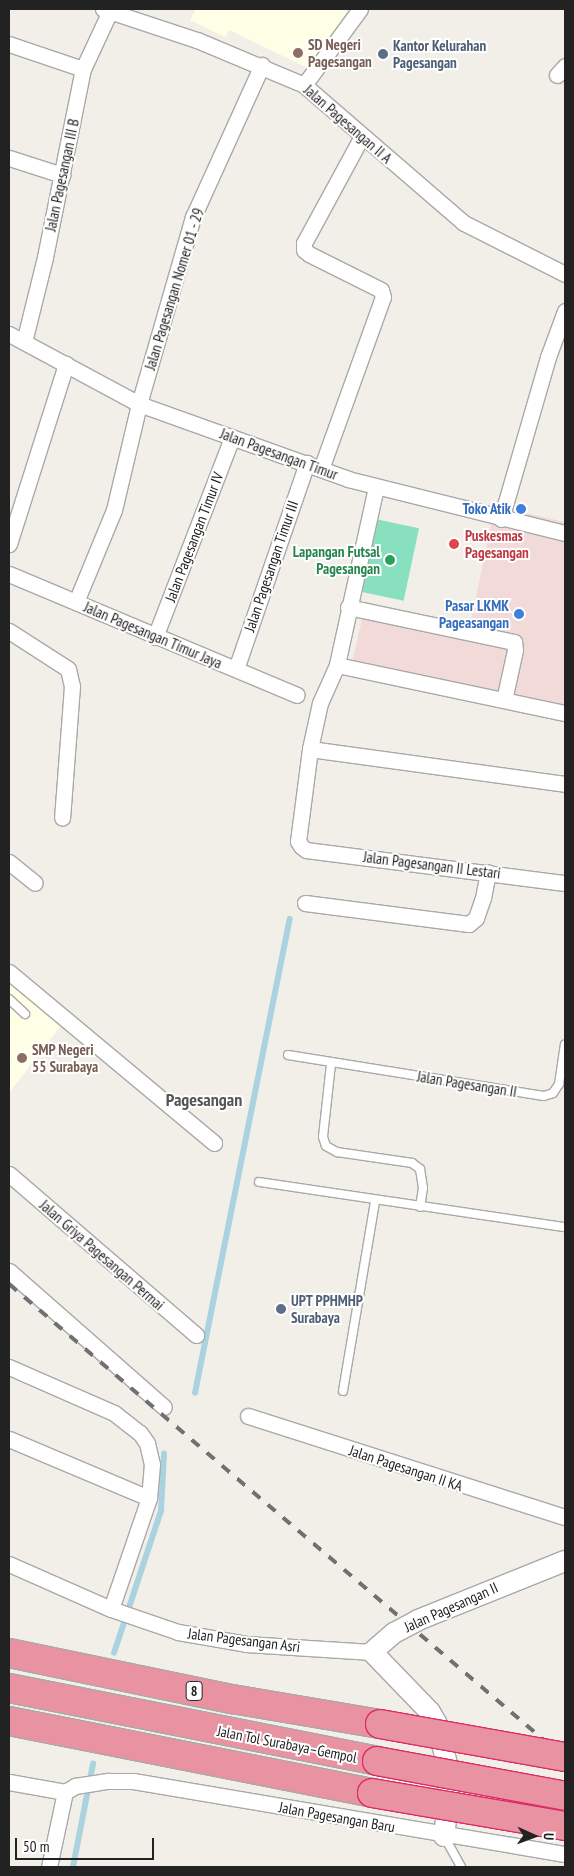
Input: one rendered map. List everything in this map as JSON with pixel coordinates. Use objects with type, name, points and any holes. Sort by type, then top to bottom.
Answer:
[{"type":"highway","name":"8","points":[[9,1653],[232,1699],[565,1757]]},
{"type":"highway","name":"Jalan Tol Surabaya–Gempol","points":[[9,1688],[565,1796]]},
{"type":"highway","points":[[9,1721],[372,1793],[565,1826]]},
{"type":"street","points":[[304,85],[360,9]]},
{"type":"street","name":"Jalan Pagesangan II A","points":[[108,10],[262,65],[304,85],[464,223],[565,274]]},
{"type":"street","name":"Jalan Pagesangan III B","points":[[24,342],[84,69],[108,10]]},
{"type":"street","points":[[9,44],[84,69]]},
{"type":"street","name":"Jalan Pagesangan Nomer 01 - 29","points":[[76,602],[114,510],[139,404],[193,217],[262,65]]},
{"type":"street","name":"Jalan Pagesangan Timur III","points":[[236,669],[314,466],[383,298],[381,290],[304,250],[304,243],[362,136]]},
{"type":"street","points":[[9,158],[62,175]]},
{"type":"street","points":[[501,518],[548,357],[565,311]]},
{"type":"street","name":"Jalan Pagesangan Timur","points":[[9,334],[139,404],[376,487],[565,533]]},
{"type":"street","points":[[9,544],[66,364]]},
{"type":"street","name":"Jalan Pagesangan Timur IV","points":[[155,637],[232,437]]},
{"type":"street","points":[[376,487],[336,665],[320,703],[310,749],[565,784]]},
{"type":"street","name":"Jalan Pagesangan Timur Jaya","points":[[9,574],[155,637],[297,695]]},
{"type":"street","points":[[348,607],[514,642],[515,650],[504,700]]},
{"type":"street","points":[[9,631],[68,669],[72,686],[62,818]]},
{"type":"street","points":[[336,665],[565,713]]},
{"type":"street","name":"Jalan Pagesangan II Lestari","points":[[310,749],[298,841],[300,846],[306,850],[565,883]]},
{"type":"street","points":[[9,862],[36,883]]},
{"type":"street","points":[[305,903],[469,924],[476,918],[483,898],[488,872]]},
{"type":"street","points":[[9,972],[214,1143]]},
{"type":"street","name":"Jalan Griya Pagesangan Permai","points":[[9,1174],[196,1336]]},
{"type":"street","points":[[9,1271],[164,1407]]},
{"type":"street","points":[[9,1368],[114,1413],[140,1433],[149,1449],[149,1498],[113,1610]]},
{"type":"street","name":"Jalan Pagesangan II KA","points":[[248,1416],[565,1517]]},
{"type":"street","points":[[9,1439],[149,1498]]},
{"type":"street","name":"Jalan Pagesangan II","points":[[372,1652],[394,1633],[418,1620],[565,1561]]},
{"type":"street","name":"Jalan Pagesangan Asri","points":[[9,1564],[113,1610],[178,1632],[246,1644],[372,1652]]},
{"type":"street","points":[[372,1652],[430,1712],[437,1724],[448,1768],[450,1795],[444,1836]]},
{"type":"street","name":"Jalan Pagesangan Baru","points":[[9,1782],[70,1789],[108,1781],[151,1784],[444,1836],[565,1854]]},
{"type":"street","points":[[49,1867],[70,1789]]},
{"type":"lane","points":[[9,998],[25,1014]]},
{"type":"lane","name":"Jalan Pagesangan II","points":[[288,1055],[331,1064],[544,1096],[553,1093],[559,1084],[565,1044]]},
{"type":"lane","points":[[331,1064],[323,1137],[326,1146],[337,1152],[412,1163],[420,1168],[423,1188],[420,1207]]},
{"type":"lane","points":[[259,1182],[375,1201],[565,1226]]},
{"type":"lane","points":[[343,1391],[375,1201]]},
{"type":"lane","points":[[444,1836],[461,1867]]},
{"type":"shaded area","name":"SD Negeri Pagesangan","points":[[196,9],[348,9],[310,69],[229,30],[225,37],[190,20]]},
{"type":"shaded area","name":"Pasar LKMK Pageasangan","points":[[495,506],[565,522],[565,716],[350,671],[366,602],[470,625]]},
{"type":"shaded area","name":"SMP Negeri 55 Surabaya","points":[[9,980],[63,1023],[9,1093]]},
{"type":"green space","name":"Lapangan Futsal Pagesangan","points":[[375,519],[419,528],[404,601],[360,591]]},
{"type":"waterway","points":[[195,1393],[290,919]]},
{"type":"waterway","points":[[114,1653],[161,1511],[164,1454]]},
{"type":"waterway","points":[[73,1867],[93,1764]]},
{"type":"railway","points":[[9,1284],[565,1758]]},
{"type":"place","name":"SD Negeri Pagesangan","points":[[298,53]]},
{"type":"place","name":"Kantor Kelurahan Pagesangan","points":[[383,54]]},
{"type":"place","name":"Toko Atik","points":[[521,509]]},
{"type":"place","name":"Puskesmas Pagesangan","points":[[454,544]]},
{"type":"place","name":"Lapangan Futsal Pagesangan","points":[[390,560]]},
{"type":"place","name":"Pasar LKMK Pageasangan","points":[[519,614]]},
{"type":"place","name":"SMP Negeri 55 Surabaya","points":[[22,1058]]},
{"type":"place","name":"UPT PPHMHP Surabaya","points":[[281,1309]]},
{"type":"district","name":"Pagesangan","points":[[204,1100]]}]
